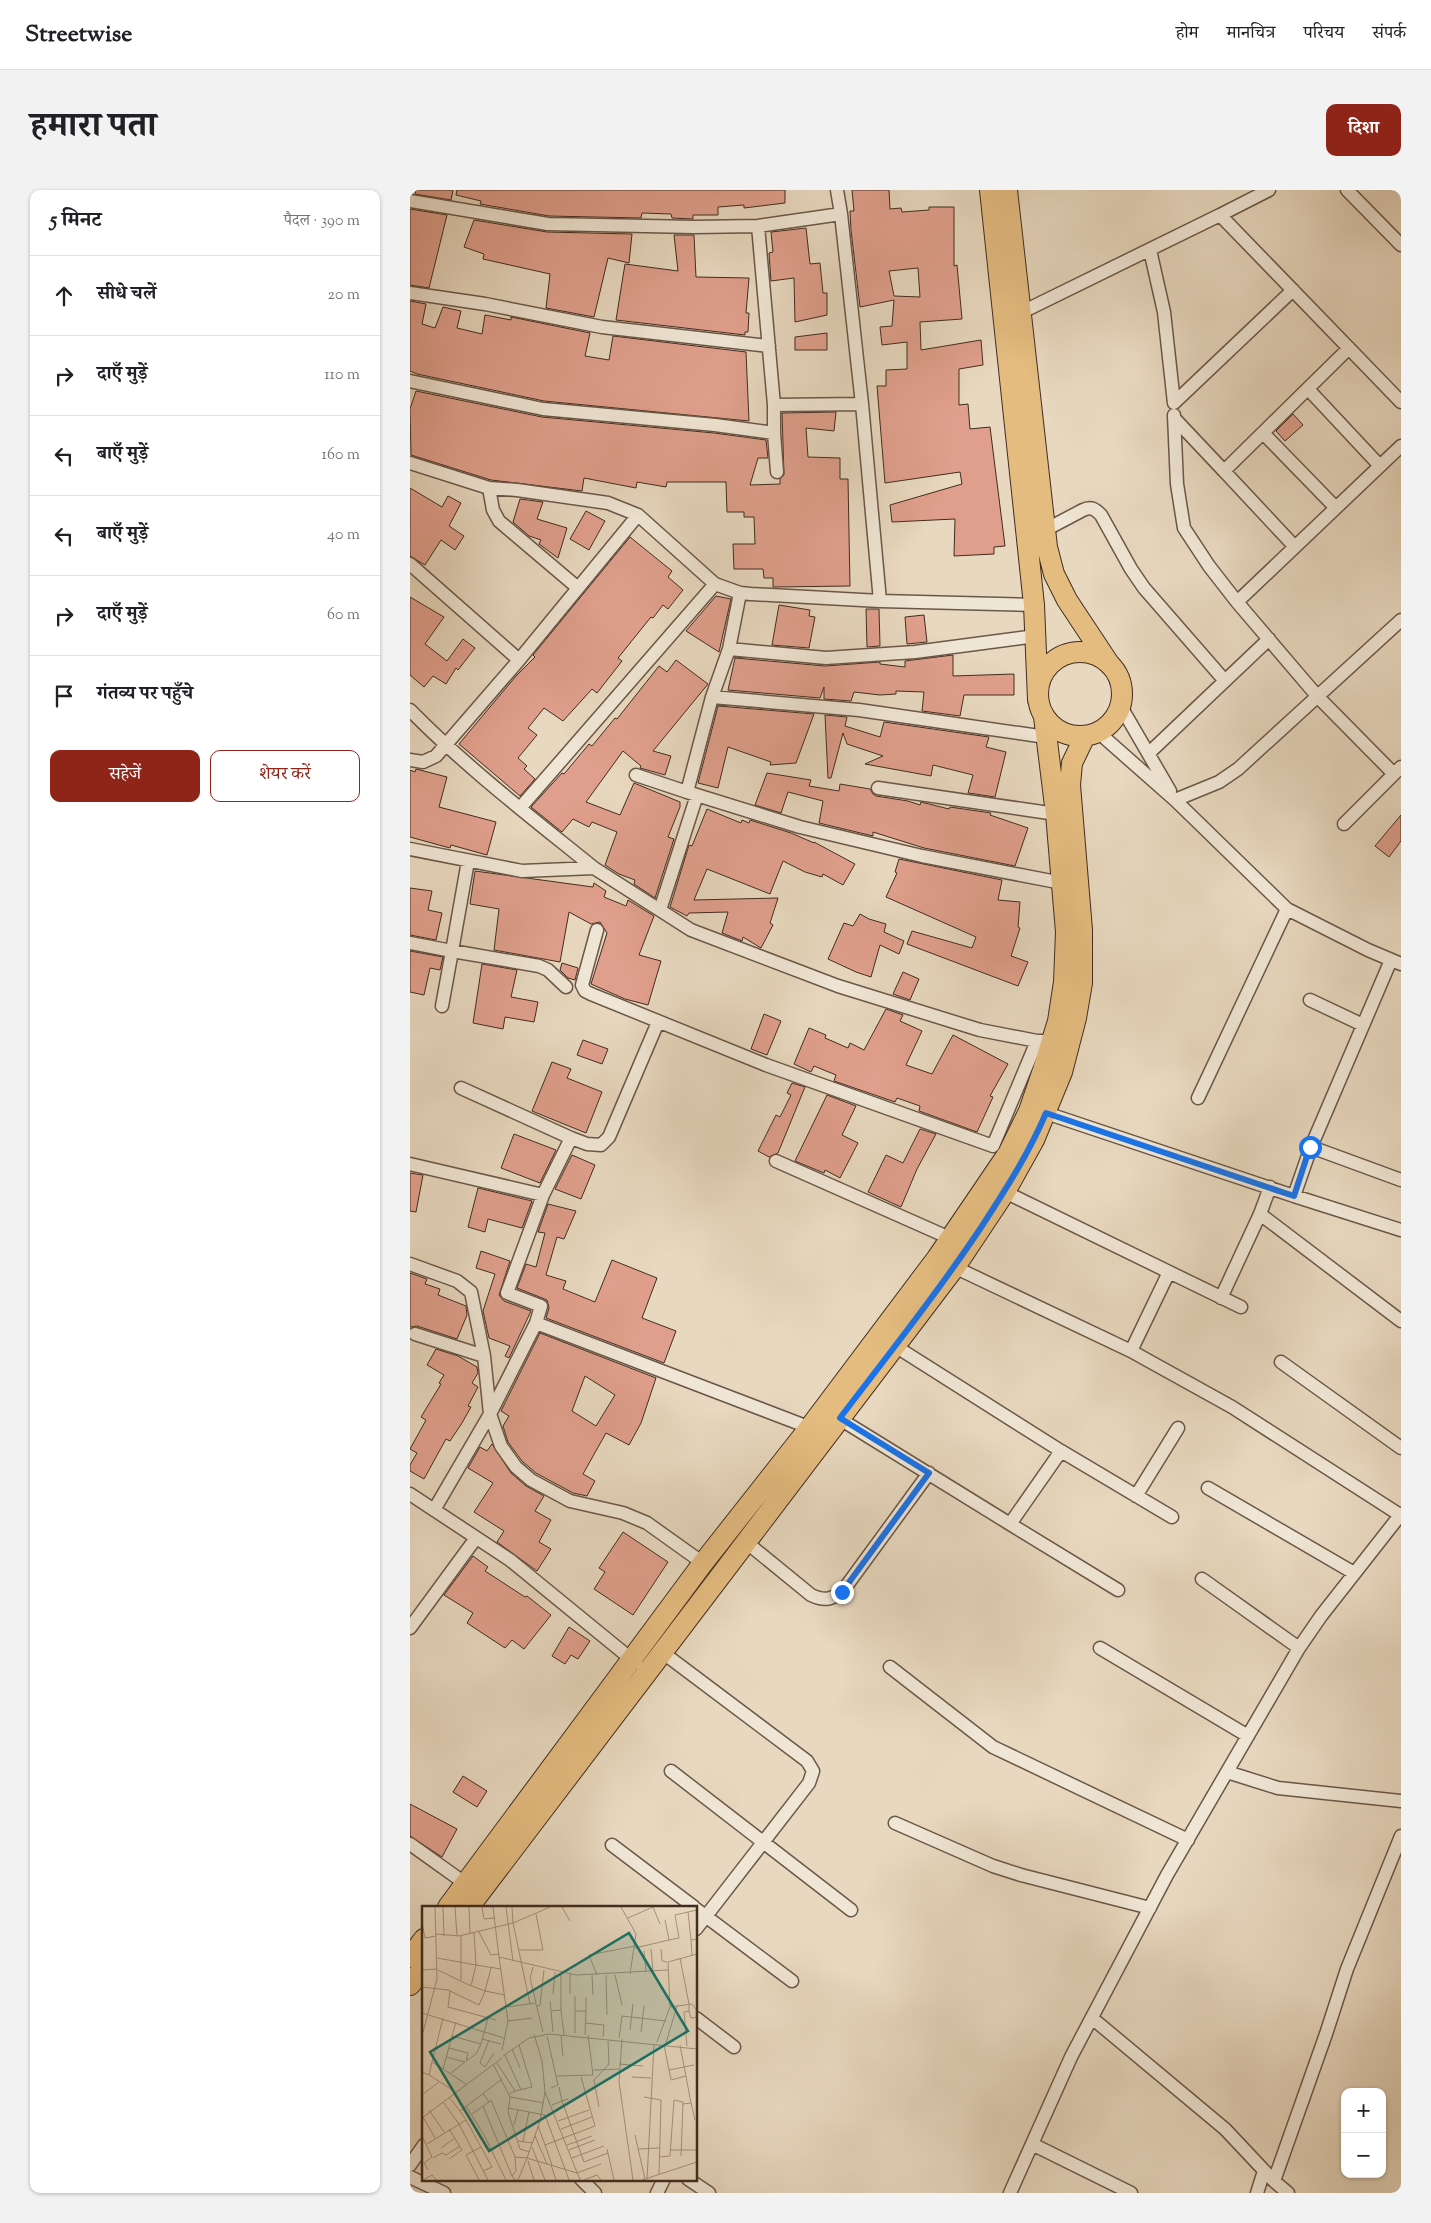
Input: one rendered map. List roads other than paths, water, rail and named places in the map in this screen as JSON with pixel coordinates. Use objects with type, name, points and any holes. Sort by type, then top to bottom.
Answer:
[{"type":"main road","points":[[1004,191],[1041,709],[1052,726],[1062,732],[1092,734]]},
{"type":"main road","points":[[470,1906],[640,1666],[704,1564],[818,1431],[946,1263],[1005,1192],[1008,1153],[1046,1113],[1062,1072],[1053,1041],[1082,983],[1082,930],[1070,785],[1072,763],[1092,734],[1115,716],[1120,705],[1122,691],[1118,677],[1067,600],[1054,574],[1045,530],[1012,316]]},
{"type":"main road","points":[[449,1906],[640,1666],[662,1652],[746,1542],[818,1431],[840,1418],[895,1346],[946,1263],[952,1239],[1008,1153],[1029,1111],[1053,1041],[1064,982],[1066,932],[1056,814],[1038,687],[1043,674],[1050,664],[1062,656],[1074,652],[1088,652],[1100,657],[1110,665]]},
{"type":"street","points":[[837,190],[862,404],[880,602]]},
{"type":"street","points":[[1012,316],[1269,190]]},
{"type":"street","points":[[1347,190],[1401,246]]},
{"type":"street","points":[[410,201],[548,224],[694,228],[758,226],[841,214]]},
{"type":"street","points":[[1220,215],[1401,402]]},
{"type":"street","points":[[758,226],[774,405],[777,472]]},
{"type":"street","points":[[1150,250],[1164,312],[1174,403],[1177,484],[1184,528],[1209,566],[1237,602],[1318,696],[1397,771],[1344,824]]},
{"type":"street","points":[[1174,403],[1293,290]]},
{"type":"street","points":[[410,293],[485,304],[602,327],[769,346]]},
{"type":"street","points":[[1224,471],[1350,348]]},
{"type":"street","points":[[410,381],[543,409],[714,425],[774,433]]},
{"type":"street","points":[[1308,389],[1380,466]]},
{"type":"street","points":[[774,405],[862,404]]},
{"type":"street","points":[[1174,418],[1295,547]]},
{"type":"street","points":[[1263,434],[1336,508]]},
{"type":"street","points":[[1237,602],[1401,446]]},
{"type":"street","points":[[410,463],[489,488],[608,503],[638,516],[715,584],[740,593],[880,602],[1034,605]]},
{"type":"street","points":[[489,488],[492,510],[499,521],[578,588]]},
{"type":"street","points":[[1045,530],[1089,507],[1101,514],[1131,569],[1144,588],[1225,681]]},
{"type":"street","points":[[410,760],[423,762],[436,756],[446,746],[638,516]]},
{"type":"street","points":[[410,564],[519,660]]},
{"type":"street","points":[[520,808],[715,584]]},
{"type":"street","points":[[660,910],[692,793],[712,697],[729,649],[740,593]]},
{"type":"street","points":[[1175,800],[1219,782],[1238,769],[1401,620]]},
{"type":"street","points":[[729,649],[826,658],[915,652],[1036,636]]},
{"type":"street","points":[[1149,753],[1269,639]]},
{"type":"street","points":[[712,697],[859,710],[1046,737]]},
{"type":"street","points":[[1120,705],[1175,800]]},
{"type":"street","points":[[410,710],[446,746],[594,868],[691,930],[838,986],[980,1030],[1053,1041]]},
{"type":"street","points":[[1092,734],[1175,800],[1287,909],[1396,962],[1363,1025],[1310,1147],[1294,1196]]},
{"type":"street","points":[[636,775],[800,827],[922,856],[1062,883]]},
{"type":"street","points":[[878,788],[1056,814]]},
{"type":"street","points":[[410,849],[522,871],[594,868]]},
{"type":"street","points":[[442,1006],[468,860]]},
{"type":"street","points":[[1198,1098],[1287,909]]},
{"type":"street","points":[[597,930],[582,984],[585,991],[766,1065],[1008,1153]]},
{"type":"street","points":[[410,943],[539,966],[548,970],[566,987]]},
{"type":"street","points":[[1310,1000],[1363,1025]]},
{"type":"street","points":[[461,1088],[571,1138],[587,1144],[601,1145],[609,1137],[658,1022]]},
{"type":"street","points":[[1046,1113],[1401,1230]]},
{"type":"street","points":[[434,1510],[490,1414],[536,1323],[541,1306],[507,1293],[543,1195],[571,1138]]},
{"type":"street","points":[[1310,1147],[1401,1180]]},
{"type":"street","points":[[776,1161],[952,1239]]},
{"type":"street","points":[[410,1164],[543,1195]]},
{"type":"street","points":[[1221,1298],[1270,1188]]},
{"type":"street","points":[[1005,1192],[1241,1307]]},
{"type":"street","points":[[1260,1214],[1401,1321]]},
{"type":"street","points":[[946,1263],[1131,1351],[1232,1407],[1401,1514],[1354,1573],[1299,1648],[1227,1772],[1150,1908],[1071,2057],[1010,2193]]},
{"type":"street","points":[[410,1264],[457,1281],[470,1292],[484,1356],[490,1414],[501,1446],[516,1467],[531,1480],[570,1501],[636,1517],[704,1564]]},
{"type":"street","points":[[1131,1351],[1169,1272]]},
{"type":"street","points":[[536,1323],[818,1431]]},
{"type":"street","points":[[415,1334],[484,1356]]},
{"type":"street","points":[[895,1346],[1061,1451],[1172,1517]]},
{"type":"street","points":[[1281,1362],[1401,1448]]},
{"type":"street","points":[[840,1418],[1118,1590]]},
{"type":"street","points":[[1136,1496],[1178,1428]]},
{"type":"street","points":[[1010,1524],[1061,1451]]},
{"type":"street","points":[[746,1542],[811,1595],[822,1600],[832,1598],[842,1592],[929,1473]]},
{"type":"street","points":[[1208,1488],[1354,1573]]},
{"type":"street","points":[[410,1494],[510,1560],[640,1666]]},
{"type":"street","points":[[410,1628],[476,1538]]},
{"type":"street","points":[[1202,1579],[1299,1648]]},
{"type":"street","points":[[1100,1648],[1248,1736]]},
{"type":"street","points":[[662,1652],[807,1761],[813,1770],[810,1784],[764,1842],[699,1911],[792,1981]]},
{"type":"street","points":[[890,1668],[993,1747],[1188,1840]]},
{"type":"street","points":[[671,1771],[851,1910]]},
{"type":"street","points":[[1227,1772],[1286,1790],[1401,1801]]},
{"type":"street","points":[[895,1823],[994,1866],[1021,1875],[1150,1908]]},
{"type":"street","points":[[1274,2182],[1347,1969],[1401,1836]]},
{"type":"street","points":[[410,1844],[466,1884]]},
{"type":"street","points":[[612,1845],[692,1906]]},
{"type":"street","points":[[1092,2018],[1225,2129],[1274,2182],[1288,2193]]},
{"type":"street","points":[[698,2020],[734,2047]]},
{"type":"street","points":[[1032,2144],[1131,2193]]},
{"type":"street","points":[[410,2165],[422,2148]]},
{"type":"street","points":[[1257,2193],[1264,2171]]},
{"type":"street","points":[[410,2177],[444,2193]]},
{"type":"street","points":[[582,2180],[595,2193]]},
{"type":"street","points":[[657,2193],[664,2180]]},
{"type":"street","points":[[690,2180],[709,2193]]}]
